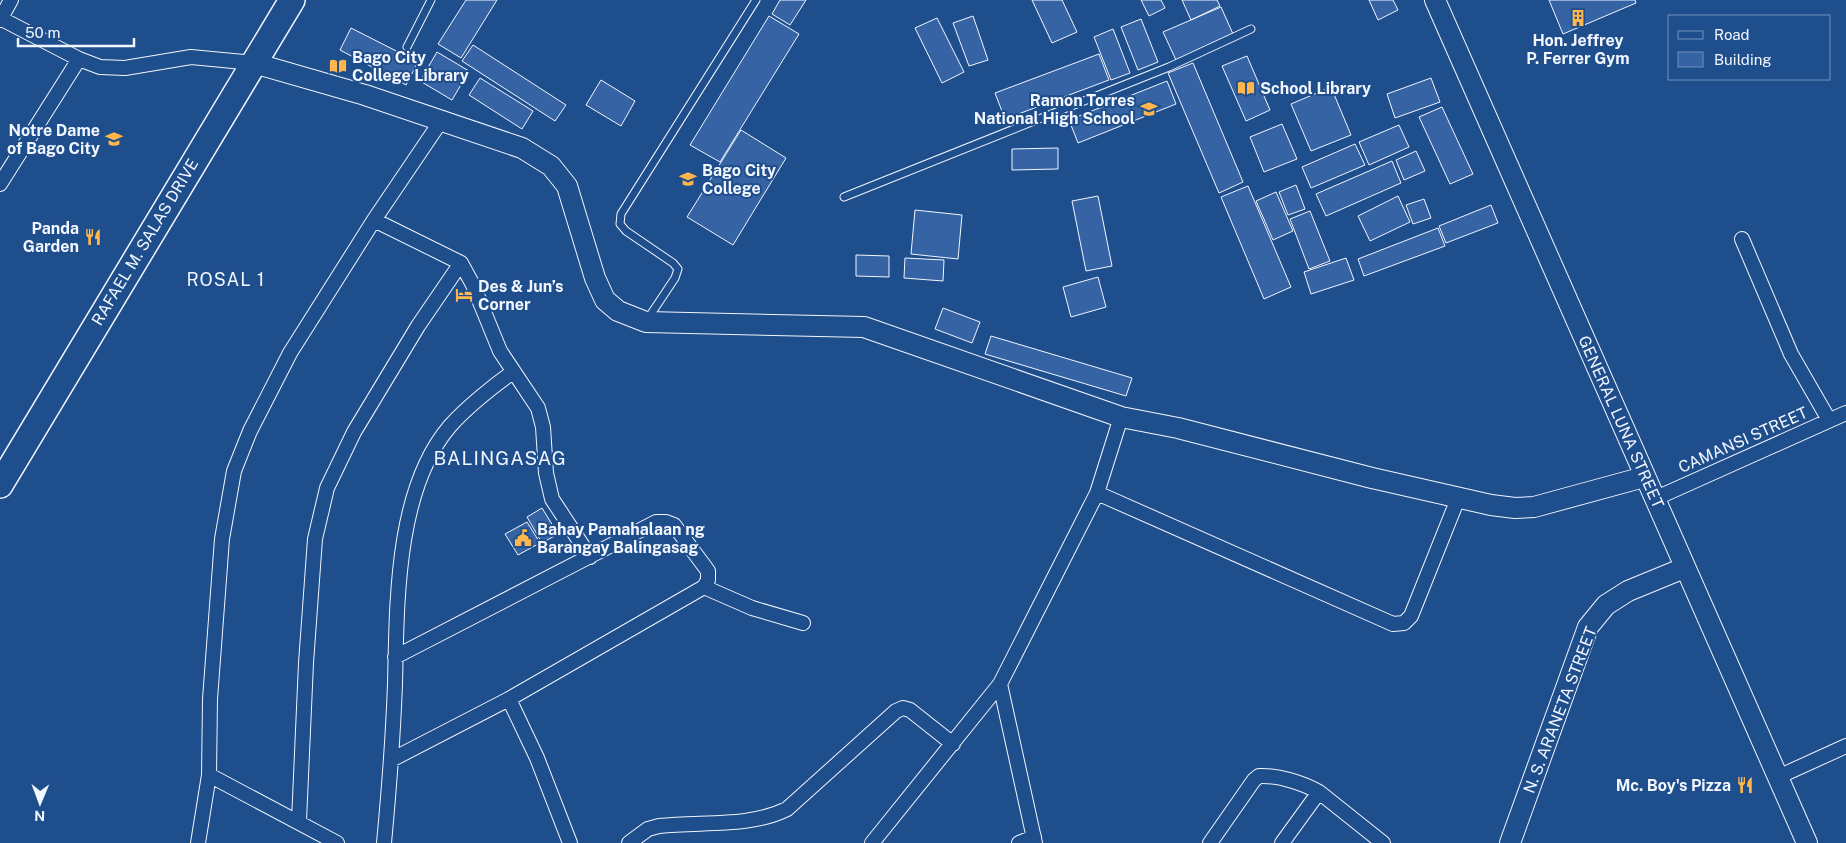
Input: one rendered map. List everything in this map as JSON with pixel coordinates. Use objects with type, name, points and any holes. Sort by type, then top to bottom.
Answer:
[{"type":"highway","name":"RAFAEL M. SALAS DRIVE","points":[[0,484],[292,0]]},
{"type":"street","points":[[11,0],[0,19],[79,59],[100,67],[125,68],[191,57],[254,63],[365,96],[522,148],[551,166],[567,186],[595,278],[605,300],[618,311],[646,322],[864,327],[1120,417],[1178,428],[1372,478],[1499,506],[1534,507],[1644,477]]},
{"type":"street","name":"GENERAL LUNA STREET","points":[[1435,0],[1684,568],[1807,843]]},
{"type":"street","points":[[0,184],[79,59]]},
{"type":"street","points":[[198,843],[209,775],[210,699],[222,539],[234,471],[250,430],[290,353],[374,220],[441,121]]},
{"type":"street","points":[[374,220],[461,263],[474,285],[500,351],[513,372],[530,393],[538,408],[543,427],[546,473],[552,499],[590,557]]},
{"type":"street","points":[[1742,239],[1791,354],[1829,420]]},
{"type":"street","points":[[299,821],[306,663],[315,539],[327,488],[354,432],[418,326],[461,263]]},
{"type":"street","points":[[384,843],[391,760],[398,584],[402,548],[413,500],[429,461],[450,427],[513,372]]},
{"type":"street","name":"CAMANSI STREET","points":[[1654,499],[1846,413]]},
{"type":"street","points":[[872,843],[954,744],[1000,684],[1097,493],[1120,417]]},
{"type":"street","points":[[1097,493],[1393,624],[1404,624],[1411,616],[1459,496]]},
{"type":"street","points":[[391,760],[509,699],[704,587],[708,580],[708,572],[674,525],[666,522],[656,522],[396,657]]},
{"type":"street","name":"N. S. ARANETA STREET","points":[[1510,843],[1588,627],[1606,605],[1628,591],[1684,568]]},
{"type":"street","points":[[704,587],[752,608],[803,623]]},
{"type":"street","points":[[1000,684],[1035,840],[1019,843]]},
{"type":"street","points":[[509,699],[537,758],[570,843]]},
{"type":"street","points":[[629,843],[648,829],[659,826],[773,816],[787,809],[896,711],[903,708],[910,710],[954,744]]},
{"type":"street","points":[[1778,777],[1846,746]]},
{"type":"street","points":[[209,775],[299,821],[337,843]]},
{"type":"street","points":[[1210,843],[1259,776],[1268,775],[1310,787],[1319,792],[1383,840],[1383,843]]},
{"type":"street","points":[[1282,843],[1319,792]]},
{"type":"lane","points":[[407,47],[432,0]]},
{"type":"lane","points":[[646,322],[675,278],[678,269],[673,262],[626,231],[620,224],[621,214],[756,0]]},
{"type":"lane","points":[[844,197],[1169,67],[1251,29]]},
{"type":"building","points":[[466,0],[497,0],[461,58],[438,44]]},
{"type":"building","points":[[780,0],[806,0],[790,25],[772,14]]},
{"type":"building","points":[[1032,0],[1062,0],[1077,32],[1052,43]]},
{"type":"building","points":[[1141,0],[1161,0],[1165,8],[1149,16]]},
{"type":"building","points":[[1182,0],[1217,0],[1220,6],[1191,20]]},
{"type":"building","points":[[1369,0],[1393,0],[1398,10],[1378,20]]},
{"type":"building","name":"Hon. Jeffrey P. Ferrer Gym","points":[[1549,0],[1635,0],[1636,3],[1563,34]]},
{"type":"building","points":[[1221,7],[1233,34],[1176,60],[1163,32]]},
{"type":"building","points":[[769,16],[799,34],[720,162],[690,145]]},
{"type":"building","points":[[973,16],[988,60],[969,66],[953,23]]},
{"type":"building","points":[[937,18],[964,72],[942,83],[915,28]]},
{"type":"building","points":[[1141,19],[1158,62],[1138,70],[1121,27]]},
{"type":"building","points":[[351,28],[418,62],[406,85],[340,50]]},
{"type":"building","points":[[1113,29],[1130,73],[1111,80],[1094,37]]},
{"type":"building","points":[[473,45],[566,105],[555,121],[462,61]]},
{"type":"building","points":[[437,52],[469,71],[452,100],[420,81]]},
{"type":"building","points":[[1099,54],[1109,80],[1005,119],[995,93]]},
{"type":"building","name":"School Library","points":[[1247,56],[1270,110],[1246,121],[1222,66]]},
{"type":"building","points":[[1193,63],[1243,182],[1219,193],[1168,73]]},
{"type":"building","points":[[480,78],[533,111],[522,129],[469,95]]},
{"type":"building","points":[[1431,78],[1440,102],[1395,118],[1387,94]]},
{"type":"building","points":[[601,80],[635,101],[621,126],[586,105]]},
{"type":"building","points":[[1167,81],[1176,104],[1078,143],[1069,120]]},
{"type":"building","points":[[1331,87],[1351,135],[1311,151],[1291,104]]},
{"type":"building","points":[[1442,107],[1473,174],[1450,184],[1419,117]]},
{"type":"building","points":[[1282,124],[1297,159],[1264,172],[1250,137]]},
{"type":"building","points":[[1399,125],[1409,147],[1369,165],[1359,142]]},
{"type":"building","points":[[741,130],[786,158],[733,245],[687,217]]},
{"type":"building","points":[[1355,144],[1365,165],[1311,188],[1302,167]]},
{"type":"building","points":[[1058,148],[1058,169],[1012,170],[1012,149]]},
{"type":"building","points":[[1416,151],[1425,171],[1404,180],[1396,160]]},
{"type":"building","points":[[1392,161],[1401,183],[1326,216],[1316,194]]},
{"type":"building","points":[[1296,185],[1305,209],[1288,215],[1279,192]]},
{"type":"building","points":[[1248,186],[1291,287],[1264,299],[1221,197]]},
{"type":"building","points":[[1276,192],[1293,231],[1273,240],[1256,201]]},
{"type":"building","points":[[1098,196],[1112,266],[1086,271],[1072,201]]},
{"type":"building","points":[[1398,196],[1410,222],[1370,241],[1358,216]]},
{"type":"building","points":[[1424,199],[1431,218],[1413,224],[1406,205]]},
{"type":"building","points":[[1491,205],[1498,223],[1446,243],[1439,226]]},
{"type":"building","points":[[915,210],[962,215],[958,259],[911,254]]},
{"type":"building","points":[[1310,211],[1330,261],[1309,269],[1290,219]]},
{"type":"building","points":[[1438,228],[1445,246],[1364,276],[1358,259]]},
{"type":"building","points":[[856,255],[889,256],[889,277],[856,276]]},
{"type":"building","points":[[905,258],[944,260],[943,281],[904,278]]},
{"type":"building","points":[[1346,258],[1354,280],[1311,294],[1304,272]]},
{"type":"building","points":[[1098,277],[1106,307],[1071,317],[1063,287]]},
{"type":"building","points":[[943,308],[980,322],[972,343],[935,329]]},
{"type":"building","points":[[991,336],[1132,378],[1126,396],[985,354]]},
{"type":"building","points":[[542,508],[558,534],[542,543],[527,517]]},
{"type":"building","name":"Bahay Pamahalaan ng Barangay Balingasag","points":[[527,522],[540,543],[518,555],[505,534]]},
{"type":"place","name":"Hon. Jeffrey P. Ferrer Gym","points":[[1578,18]]},
{"type":"place","name":"Bago City College Library","points":[[338,66]]},
{"type":"place","name":"School Library","points":[[1246,88]]},
{"type":"place","name":"Ramon Torres National High School","points":[[1149,109]]},
{"type":"place","name":"Notre Dame of Bago City","points":[[114,139]]},
{"type":"place","name":"Bago City College","points":[[688,179]]},
{"type":"place","name":"Panda Garden","points":[[93,237]]},
{"type":"place","name":"Des & Jun’s Corner","points":[[464,295]]},
{"type":"place","name":"Bahay Pamahalaan ng Barangay Balingasag","points":[[523,538]]},
{"type":"place","name":"Mc. Boy's Pizza","points":[[1745,785]]},
{"type":"district","name":"ROSAL 1","points":[[226,279]]},
{"type":"district","name":"BALINGASAG","points":[[500,458]]}]
